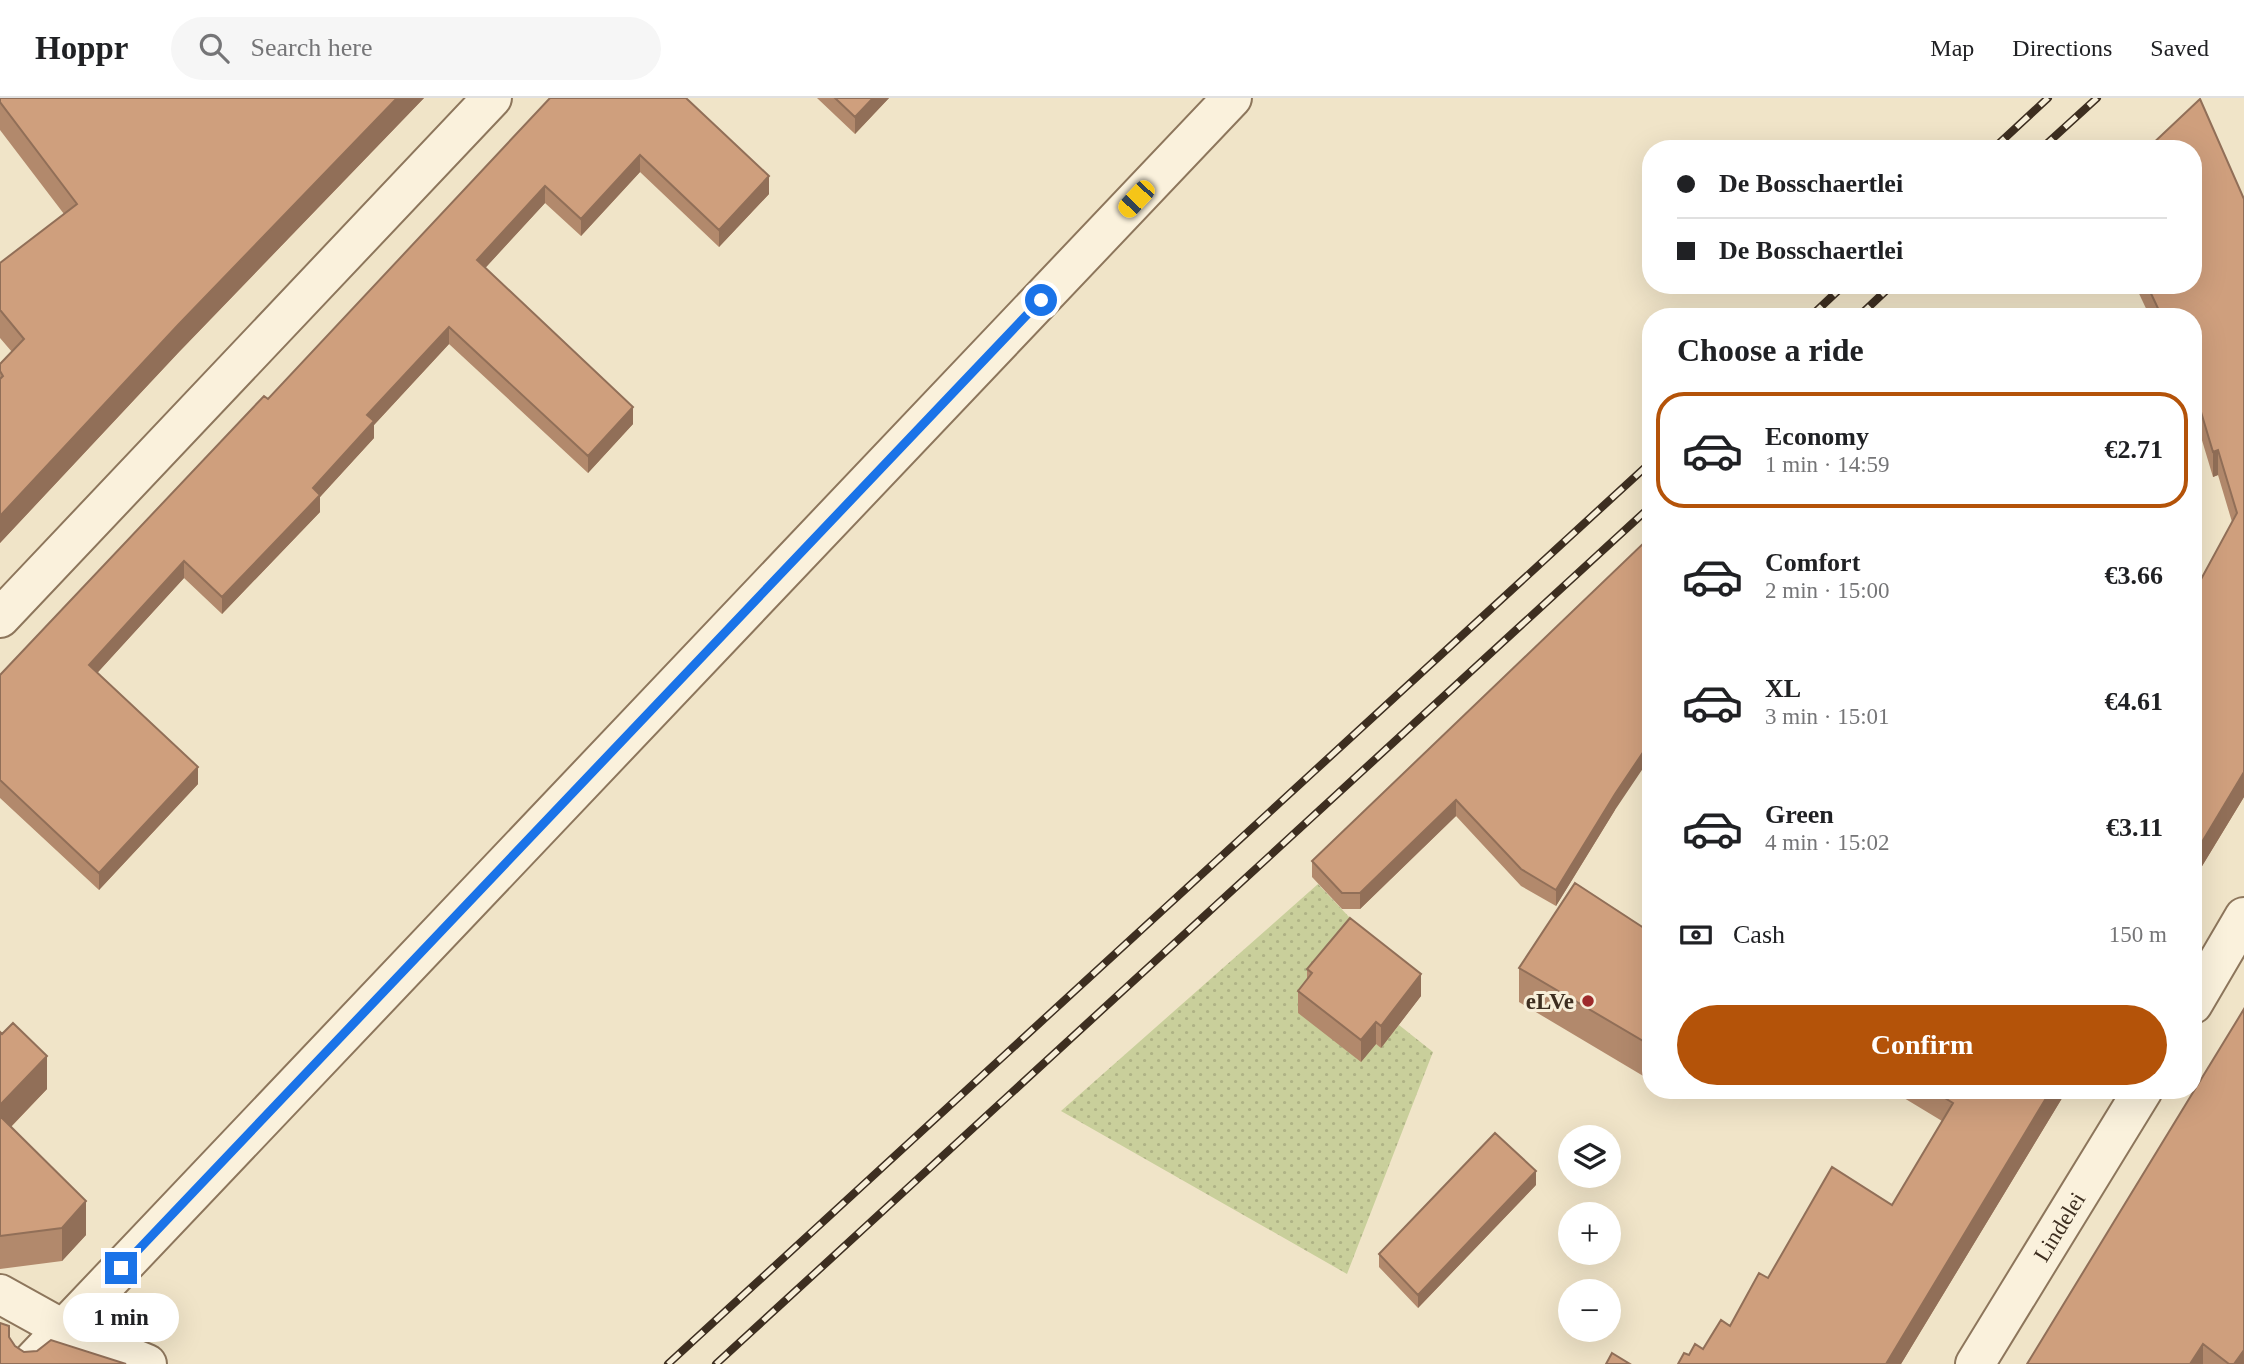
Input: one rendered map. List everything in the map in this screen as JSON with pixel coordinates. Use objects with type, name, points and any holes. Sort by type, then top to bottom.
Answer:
[{"type":"street","points":[[0,618],[492,98]]},
{"type":"street","points":[[30,1364],[1232,98]]},
{"type":"street","points":[[2202,989],[2244,917]]},
{"type":"street","name":"Lindelei","points":[[1975,1364],[2137,1099]]},
{"type":"street","points":[[0,1294],[63,1329],[147,1364]]},
{"type":"green space","points":[[1318,884],[1350,918],[1350,940],[1376,1044],[1381,1047],[1399,1025],[1433,1052],[1347,1274],[1061,1111]]},
{"type":"building","points":[[0,98],[397,98],[178,325],[0,516],[0,379],[3,376],[0,364],[24,339],[0,310],[0,263],[77,204],[0,102]]},
{"type":"building","points":[[550,98],[686,98],[769,176],[719,230],[640,155],[581,219],[545,186],[477,260],[633,407],[588,456],[449,327],[367,415],[374,421],[313,488],[320,495],[222,597],[184,561],[89,665],[198,767],[99,873],[0,780],[0,675],[264,396],[268,399]]},
{"type":"building","points":[[835,98],[873,98],[855,117]]},
{"type":"building","points":[[2200,99],[2244,199],[2244,772],[2202,842],[2202,577],[2237,513],[2218,450],[2213,452],[2202,415],[2202,308],[2158,308],[2151,294],[2202,294],[2202,140],[2157,140]]},
{"type":"building","points":[[1642,545],[1642,754],[1556,890],[1521,869],[1456,800],[1360,893],[1342,893],[1312,861]]},
{"type":"building","points":[[1575,883],[1642,927],[1642,1040],[1519,968]]},
{"type":"building","points":[[1350,918],[1421,974],[1381,1026],[1376,1022],[1361,1040],[1298,991],[1312,973],[1307,969]]},
{"type":"building","points":[[2244,1009],[2244,1350],[2234,1364],[2229,1364],[2203,1344],[2190,1364],[2027,1364],[2189,1099],[2202,1099],[2202,1078]]},
{"type":"building","points":[[13,1023],[47,1056],[0,1105],[0,1032],[2,1034]]},
{"type":"building","points":[[1947,1099],[2046,1099],[1886,1364],[1678,1364],[1684,1353],[1689,1355],[1695,1344],[1703,1349],[1721,1320],[1730,1326],[1759,1273],[1768,1278],[1832,1167],[1892,1205],[1953,1103]]},
{"type":"building","points":[[0,1116],[86,1201],[62,1228],[0,1236]]},
{"type":"building","points":[[1495,1133],[1536,1171],[1418,1295],[1379,1254]]},
{"type":"building","points":[[0,1323],[9,1326],[9,1337],[15,1346],[24,1352],[37,1351],[51,1340],[126,1364],[0,1364]]},
{"type":"building","points":[[1612,1353],[1630,1364],[1606,1364]]},
{"type":"railway","points":[[2003,140],[2048,98]]},
{"type":"railway","points":[[2051,140],[2097,98]]},
{"type":"railway","points":[[1820,308],[1834,294]]},
{"type":"railway","points":[[1868,308],[1882,294]]},
{"type":"railway","points":[[668,1364],[1642,470]]},
{"type":"railway","points":[[716,1364],[1642,514]]},
{"type":"place","name":"eLVe","points":[[1588,1001]]},
{"type":"route","points":[[121,1268],[1041,300]]}]
